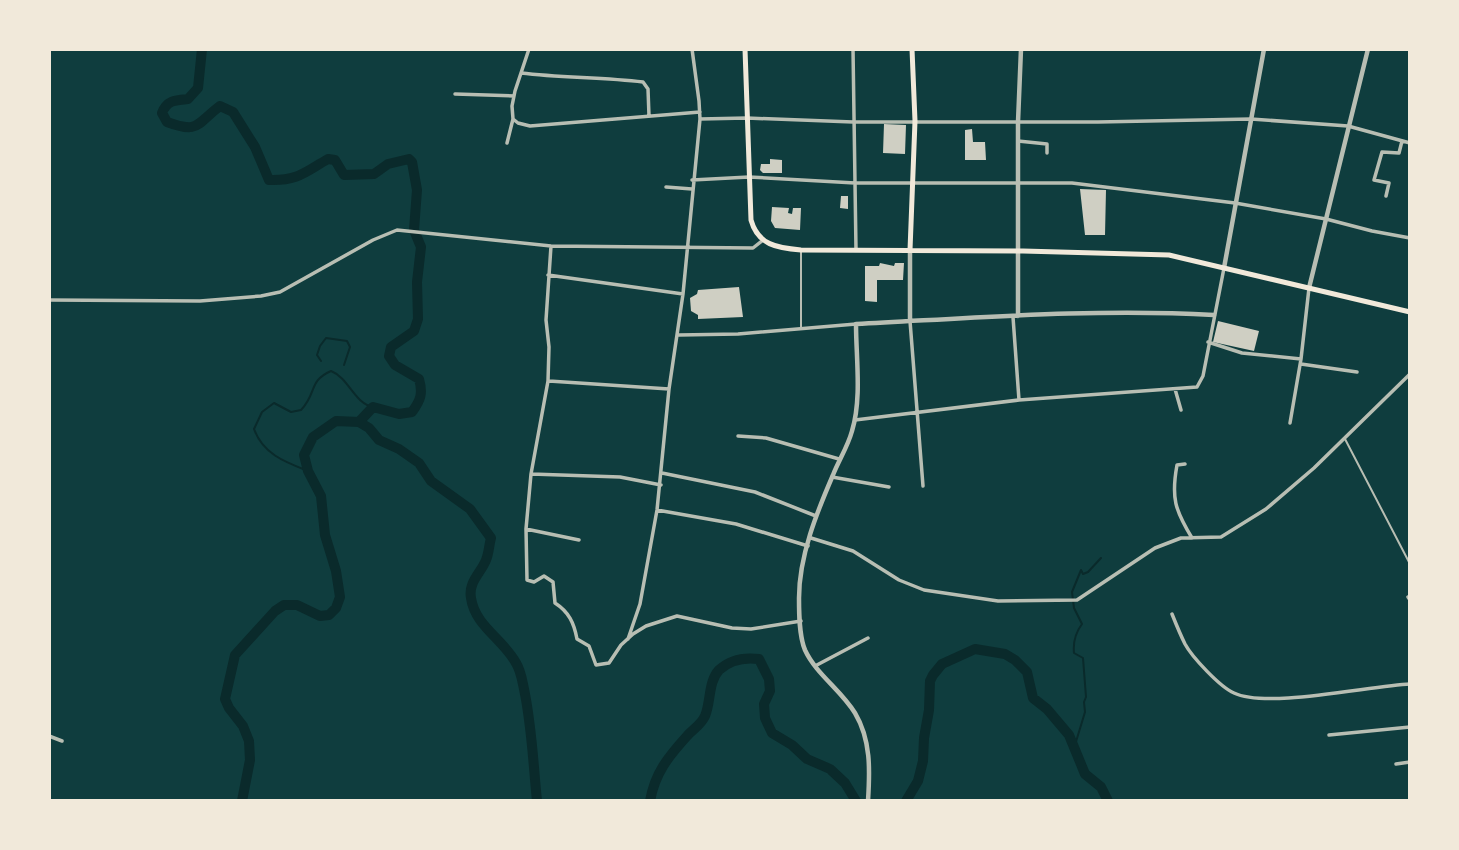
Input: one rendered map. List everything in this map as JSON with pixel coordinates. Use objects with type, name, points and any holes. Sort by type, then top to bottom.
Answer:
[{"type":"main road","points":[[745,49],[751,220],[753,228],[771,246],[801,250],[1169,255],[1371,305],[1410,312]]},
{"type":"main road","points":[[909,250],[915,121],[912,49]]},
{"type":"street","points":[[507,143],[513,119],[514,96],[528,49]]},
{"type":"street","points":[[628,639],[640,604],[657,510],[669,388],[679,335],[700,112],[691,49]]},
{"type":"street","points":[[853,49],[856,250]]},
{"type":"street","points":[[1019,400],[1016,316],[1021,49]]},
{"type":"street","points":[[855,419],[1019,400],[1194,388],[1202,381],[1264,49]]},
{"type":"street","points":[[1290,423],[1301,362],[1309,288],[1368,49]]},
{"type":"street","points":[[522,73],[646,83],[649,116]]},
{"type":"street","points":[[455,94],[514,96]]},
{"type":"street","points":[[513,119],[518,123],[530,125],[700,112]]},
{"type":"street","points":[[699,119],[853,122],[1251,119],[1348,126],[1410,143]]},
{"type":"street","points":[[1018,141],[1047,144],[1047,153]]},
{"type":"street","points":[[1386,196],[1389,183],[1374,180],[1382,152],[1399,153],[1402,141]]},
{"type":"street","points":[[692,180],[749,177],[855,183],[1082,184],[1235,203],[1326,219],[1410,238]]},
{"type":"street","points":[[666,187],[692,190]]},
{"type":"street","points":[[49,300],[200,301],[261,296],[280,292],[390,232],[408,230],[551,246],[753,248],[763,240]]},
{"type":"street","points":[[551,246],[546,320],[549,347],[548,381],[531,474],[526,529],[527,580],[534,582],[544,576],[553,582],[555,603],[564,609],[575,624],[577,639],[589,646],[596,665],[609,663],[628,639],[646,626],[677,616],[732,628],[751,629],[802,621]]},
{"type":"street","points":[[909,250],[910,321],[923,486]]},
{"type":"street","points":[[548,275],[683,294]]},
{"type":"street","points":[[679,335],[738,334],[856,324],[1016,316],[1162,312],[1214,315]]},
{"type":"street","points":[[856,324],[855,419],[816,516],[800,579],[805,650],[815,666],[847,701],[861,726],[870,760],[868,801]]},
{"type":"street","points":[[1208,342],[1232,351],[1357,372]]},
{"type":"street","points":[[811,538],[853,551],[899,580],[924,590],[998,601],[1069,600],[1085,596],[1155,548],[1181,538],[1221,537],[1242,525],[1285,495],[1410,374]]},
{"type":"street","points":[[548,381],[669,388]]},
{"type":"street","points":[[1175,389],[1181,411]]},
{"type":"street","points":[[738,436],[766,438],[839,459]]},
{"type":"street","points":[[1185,464],[1177,465],[1172,490],[1181,520],[1192,538]]},
{"type":"street","points":[[662,473],[755,492],[816,516]]},
{"type":"street","points":[[531,474],[620,477],[661,485]]},
{"type":"street","points":[[832,477],[889,487]]},
{"type":"street","points":[[657,510],[736,524],[808,546]]},
{"type":"street","points":[[526,529],[579,540]]},
{"type":"street","points":[[1172,614],[1191,651],[1222,685],[1241,695],[1278,698],[1410,684]]},
{"type":"street","points":[[815,666],[868,638]]},
{"type":"street","points":[[1329,735],[1410,727]]},
{"type":"street","points":[[49,736],[62,741]]},
{"type":"street","points":[[1396,764],[1410,762]]},
{"type":"lane","points":[[801,250],[801,328]]},
{"type":"lane","points":[[1345,439],[1410,564]]},
{"type":"building","points":[[884,124],[906,125],[905,154],[883,153]]},
{"type":"building","points":[[972,129],[973,142],[985,142],[986,160],[965,160],[965,130]]},
{"type":"building","points":[[770,159],[782,160],[782,173],[763,173],[760,170],[761,164],[770,164]]},
{"type":"building","points":[[1080,189],[1106,190],[1105,235],[1085,235]]},
{"type":"building","points":[[841,196],[848,196],[848,209],[840,208]]},
{"type":"building","points":[[772,207],[789,208],[788,213],[792,214],[793,208],[801,208],[800,230],[775,228],[771,221]]},
{"type":"building","points":[[880,263],[894,266],[895,263],[904,263],[903,280],[877,280],[877,302],[865,301],[865,266],[879,266]]},
{"type":"building","points":[[739,287],[743,317],[698,319],[698,315],[691,311],[690,298],[697,294],[698,290]]},
{"type":"building","points":[[1218,321],[1259,331],[1254,351],[1213,342]]},
{"type":"waterway","points":[[202,49],[198,88],[188,99],[169,103],[162,113],[167,122],[192,127],[220,106],[233,112],[255,147],[269,180],[294,177],[328,159],[335,160],[344,175],[374,174],[388,164],[409,159],[412,162],[417,190],[414,230],[421,247],[417,282],[418,319],[414,331],[391,347],[389,356],[395,365],[419,379],[420,396],[412,412],[399,414],[373,407],[359,422]]},
{"type":"waterway","points":[[321,361],[317,355],[326,338],[347,341],[350,347],[344,365]]},
{"type":"waterway","points":[[308,471],[283,460],[263,445],[254,429],[262,412],[274,403],[291,412],[301,410],[319,379],[331,371],[337,374],[361,401],[373,407]]},
{"type":"waterway","points":[[242,801],[250,760],[249,741],[243,726],[225,699],[235,655],[275,611],[284,605],[297,605],[320,616],[329,615],[336,608],[340,597],[336,571],[325,535],[321,496],[308,471],[304,455],[313,437],[336,421],[359,422],[369,428],[379,440],[399,449],[419,463],[431,481],[470,509],[491,538],[486,560],[471,587],[471,598],[478,617],[510,654],[520,672],[529,717],[537,801]]},
{"type":"waterway","points":[[1075,745],[1085,712],[1086,697],[1083,658],[1074,653],[1075,638],[1082,624],[1074,608],[1072,592],[1081,570],[1083,574],[1088,572],[1101,558]]},
{"type":"waterway","points":[[906,801],[918,781],[923,761],[930,681],[942,664],[975,649],[1005,654],[1027,672],[1033,698],[1047,709],[1069,735],[1085,774],[1101,787],[1108,801]]},
{"type":"waterway","points":[[650,801],[663,766],[705,716],[715,675],[728,663],[748,658],[759,659],[769,679],[770,691],[764,704],[765,718],[772,733],[792,745],[807,759],[830,769],[845,783],[856,801]]}]
